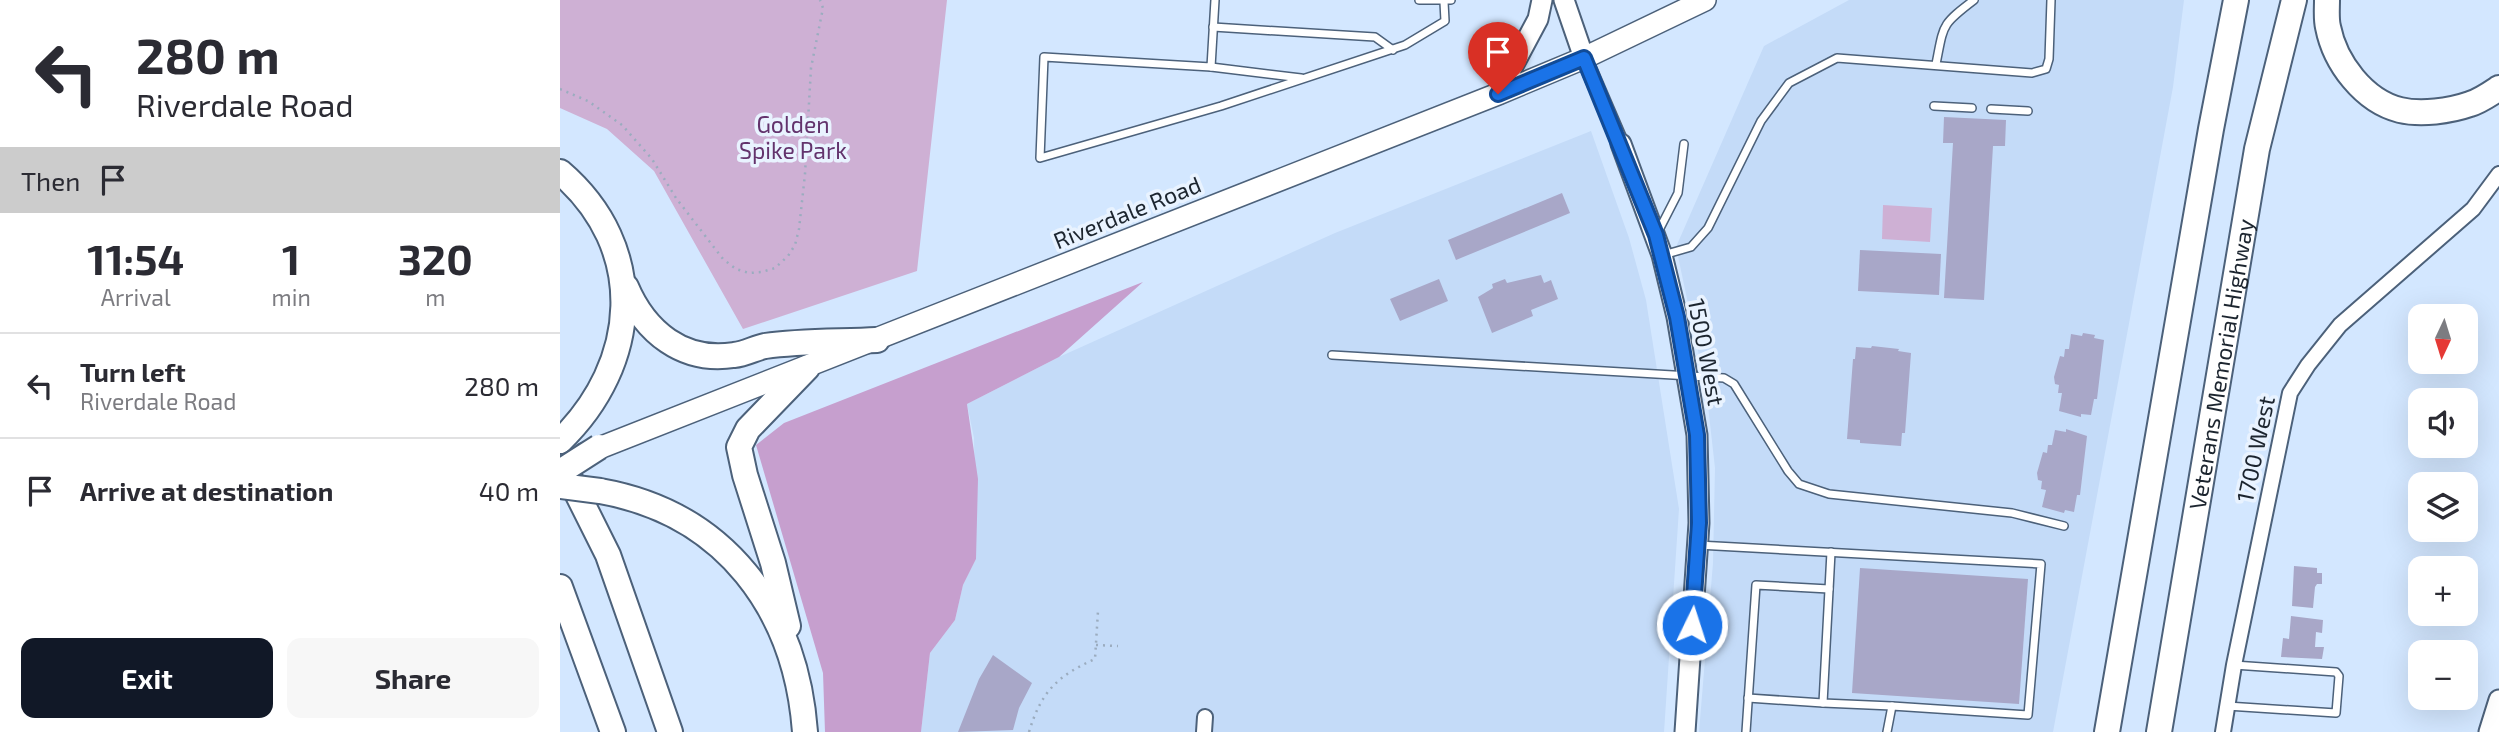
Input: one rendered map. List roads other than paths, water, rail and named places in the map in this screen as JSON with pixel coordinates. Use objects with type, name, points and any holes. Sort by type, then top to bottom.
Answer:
[{"type":"highway","points":[[2107,732],[2211,129],[2236,0]]},
{"type":"highway","name":"Veterans Memorial Highway","points":[[2159,732],[2257,149],[2294,0]]},
{"type":"highway","points":[[2327,0],[2328,27],[2335,48],[2350,75],[2370,96],[2400,110],[2437,111],[2473,104],[2499,88]]},
{"type":"highway","points":[[560,172],[589,203],[603,224],[639,314],[653,330],[675,346],[692,352],[725,356],[763,347],[877,340]]},
{"type":"highway","points":[[561,464],[583,417],[609,375],[618,345],[623,309],[621,273]]},
{"type":"highway","points":[[805,732],[786,613],[740,457],[740,447],[748,429],[807,368]]},
{"type":"highway","points":[[561,464],[599,447]]},
{"type":"highway","points":[[561,464],[600,491],[638,500],[663,510],[692,525],[715,542],[734,559],[758,589],[778,622],[792,657]]},
{"type":"highway","points":[[561,464],[608,555],[670,732]]},
{"type":"highway","points":[[560,587],[613,732]]},
{"type":"main road","name":"Riverdale Road","points":[[599,447],[807,368],[1498,94],[1584,58],[1705,0]]},
{"type":"street","points":[[1498,94],[1538,19],[1542,0]]},
{"type":"street","name":"1500 West","points":[[1564,0],[1584,58],[1656,235],[1688,377],[1697,435],[1698,545],[1685,732]]},
{"type":"street","name":"1700 West","points":[[2223,732],[2234,665],[2290,393],[2340,325],[2473,209],[2499,174]]},
{"type":"street","points":[[2489,732],[2499,700]]},
{"type":"lane","points":[[1211,67],[1214,0]]},
{"type":"lane","points":[[1306,78],[1211,67],[1044,57],[1040,158],[1221,106],[1405,46],[1445,21],[1448,1],[1419,0]]},
{"type":"lane","points":[[1936,64],[1942,30],[1948,19],[1974,0]]},
{"type":"lane","points":[[1662,256],[1691,247],[1708,228],[1761,121],[1789,83],[1837,58],[2032,73],[2046,69],[2049,59],[2051,0]]},
{"type":"lane","points":[[1213,27],[1375,37],[1393,50]]},
{"type":"lane","points":[[1934,106],[1972,108]]},
{"type":"lane","points":[[1991,109],[2028,111]]},
{"type":"lane","points":[[1656,235],[1678,193],[1684,144]]},
{"type":"lane","points":[[1332,355],[1688,377],[1714,376],[1734,384],[1788,471],[1799,484],[1829,494],[2012,513],[2064,526]]},
{"type":"lane","points":[[1698,545],[2041,564],[2028,715],[1748,698]]},
{"type":"lane","points":[[1823,703],[1831,552]]},
{"type":"lane","points":[[1746,732],[1756,585],[1829,589]]},
{"type":"lane","points":[[2227,706],[2336,713],[2339,676],[2336,672],[2234,665]]},
{"type":"lane","points":[[1887,732],[1892,706]]},
{"type":"park label","name":"Golden Spike Park","points":[[793,137]]}]
